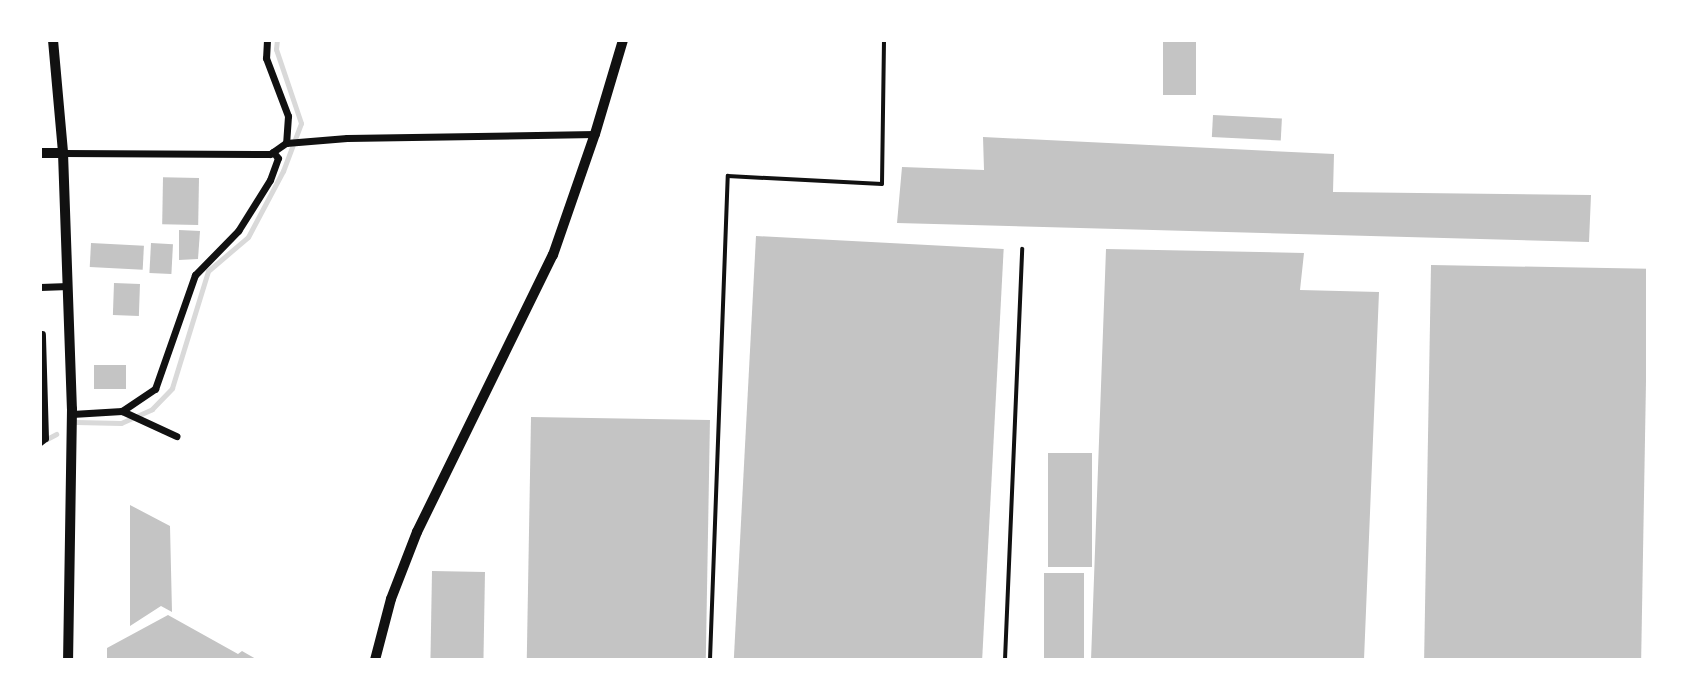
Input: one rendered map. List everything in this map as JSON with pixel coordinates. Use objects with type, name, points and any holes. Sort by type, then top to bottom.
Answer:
[{"type":"street","points":[[53,40],[63,153],[72,414],[68,660]]},
{"type":"street","points":[[267,40],[266,58],[288,117],[286,143]]},
{"type":"street","points":[[375,660],[391,599],[417,532],[553,255],[595,134],[623,40]]},
{"type":"street","points":[[40,153],[273,152],[286,143],[595,134]]},
{"type":"street","points":[[122,412],[155,389],[195,275],[245,220],[270,180],[278,158],[273,152]]},
{"type":"street","points":[[40,287],[68,286]]},
{"type":"street","points":[[40,442],[45,438],[42,334]]},
{"type":"street","points":[[72,414],[122,412],[176,436]]},
{"type":"lane","points":[[709,660],[728,176],[882,184],[884,40]]},
{"type":"lane","points":[[1005,660],[1022,249]]},
{"type":"building","points":[[1163,40],[1196,40],[1196,95],[1163,95]]},
{"type":"building","points":[[1213,115],[1282,119],[1281,141],[1212,137]]},
{"type":"building","points":[[983,137],[1334,154],[1333,192],[1591,195],[1589,242],[897,223],[902,167],[984,170]]},
{"type":"building","points":[[163,177],[199,178],[198,225],[162,224]]},
{"type":"building","points":[[179,230],[200,231],[198,259],[179,260]]},
{"type":"building","points":[[756,236],[1004,249],[982,660],[734,659]]},
{"type":"building","points":[[91,243],[144,246],[143,270],[90,267]]},
{"type":"building","points":[[151,243],[173,244],[171,274],[149,273]]},
{"type":"building","points":[[1106,249],[1304,253],[1300,290],[1379,292],[1364,660],[1091,660]]},
{"type":"building","points":[[1431,265],[1648,269],[1641,660],[1424,660]]},
{"type":"building","points":[[114,283],[140,284],[139,316],[113,315]]},
{"type":"building","points":[[94,365],[126,365],[126,389],[94,389]]},
{"type":"building","points":[[531,417],[710,420],[706,660],[527,660]]},
{"type":"building","points":[[1048,453],[1092,453],[1092,567],[1048,567]]},
{"type":"building","points":[[130,505],[170,526],[172,612],[161,606],[130,626]]},
{"type":"building","points":[[432,571],[485,572],[483,660],[430,660]]},
{"type":"building","points":[[1044,573],[1084,573],[1084,660],[1044,660]]},
{"type":"building","points":[[168,615],[238,654],[242,651],[258,660],[107,660],[107,648]]},
{"type":"waterway","points":[[76,422],[121,423],[152,409],[172,388],[208,271],[248,237],[283,171],[301,123],[276,49],[277,40]]},
{"type":"waterway","points":[[43,441],[56,434]]}]
